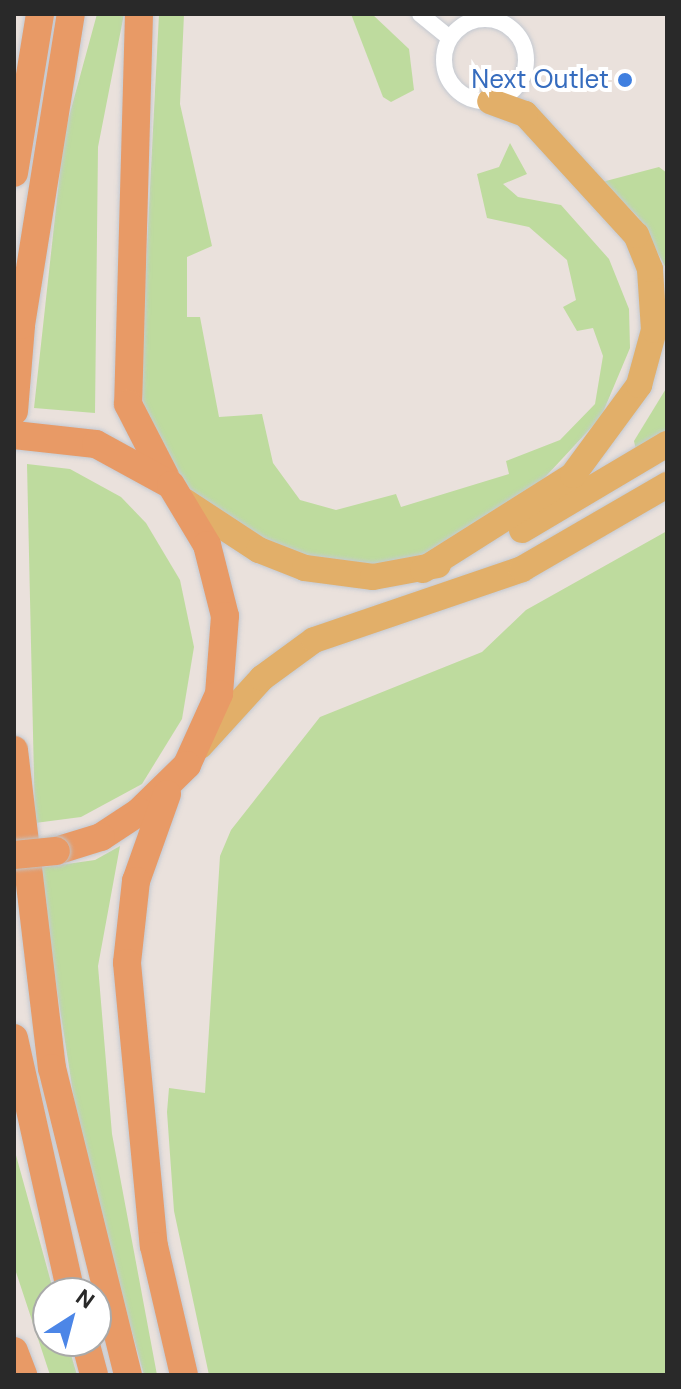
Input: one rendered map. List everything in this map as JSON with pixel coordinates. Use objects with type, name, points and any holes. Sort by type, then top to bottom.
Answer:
[{"type":"highway","points":[[14,173],[40,14]]},
{"type":"highway","points":[[14,411],[21,325],[71,14]]},
{"type":"highway","points":[[139,14],[128,404],[207,545],[225,616],[219,694],[196,750],[174,779],[150,827],[136,881],[127,963],[154,1246],[184,1375]]},
{"type":"highway","points":[[14,435],[57,437],[120,454],[178,493]]},
{"type":"highway","points":[[14,750],[52,1068],[128,1375]]},
{"type":"highway","points":[[14,855],[56,851],[101,837],[174,779]]},
{"type":"highway","points":[[14,1038],[67,1277]]},
{"type":"highway","points":[[14,1351],[23,1375]]},
{"type":"main road","points":[[423,570],[573,475],[639,385],[654,330],[650,269],[636,235],[525,114],[490,101]]},
{"type":"main road","points":[[178,493],[259,550],[305,568],[373,577],[423,570],[511,536],[667,444]]},
{"type":"main road","points":[[196,750],[262,678],[314,640],[522,569],[667,485]]},
{"type":"street","points":[[420,14],[450,38]]},
{"type":"street","points":[[494,20],[523,44],[520,81],[490,101],[463,94],[448,77],[450,38],[469,22],[494,20]]},
{"type":"green space","points":[[97,14],[124,14],[98,147],[95,413],[34,408],[64,135]]},
{"type":"green space","points":[[159,14],[184,14],[180,104],[212,246],[187,257],[187,317],[200,317],[219,417],[262,414],[273,463],[300,500],[336,510],[396,494],[401,507],[509,474],[506,461],[560,440],[595,404],[603,356],[593,328],[577,331],[563,307],[576,300],[567,260],[529,227],[487,218],[477,174],[499,167],[510,143],[527,174],[503,184],[518,197],[561,205],[609,259],[629,309],[630,348],[601,417],[509,516],[407,564],[324,567],[219,519],[151,448],[140,382]]},
{"type":"green space","points":[[351,14],[372,14],[409,49],[414,90],[391,102],[383,97]]},
{"type":"green space","points":[[659,167],[667,173],[667,270],[638,217],[602,182]]},
{"type":"green space","points":[[667,387],[667,437],[636,450],[634,441]]},
{"type":"green space","points":[[27,464],[70,469],[121,497],[146,523],[180,580],[194,647],[182,719],[142,784],[81,817],[35,823]]},
{"type":"green space","points":[[667,531],[667,1375],[209,1375],[174,1211],[167,1112],[169,1088],[205,1093],[220,856],[231,830],[320,717],[482,652],[526,610]]},
{"type":"green space","points":[[120,846],[98,966],[112,1134],[157,1375],[144,1375],[83,1157],[38,868],[95,860]]},
{"type":"green space","points":[[14,1148],[50,1277],[32,1277],[32,1320],[14,1266]]},
{"type":"green space","points":[[44,1357],[72,1357],[77,1375],[50,1375]]},
{"type":"place","name":"Next Outlet","points":[[625,80]]}]
